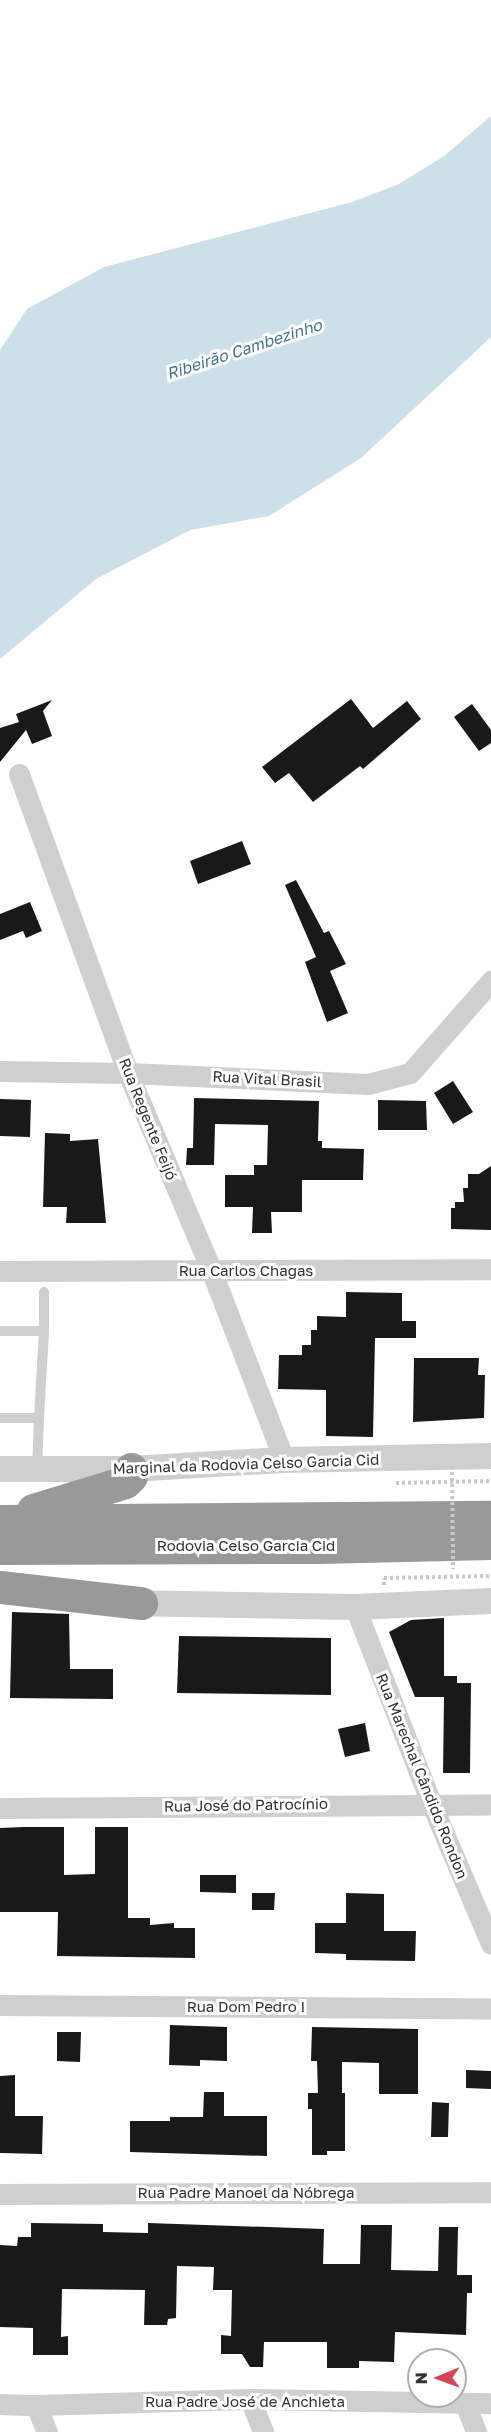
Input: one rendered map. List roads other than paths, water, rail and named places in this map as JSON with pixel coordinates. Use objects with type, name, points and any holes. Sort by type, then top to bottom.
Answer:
[{"type":"highway","points":[[0,1521],[125,1482],[131,1476],[131,1469]]},
{"type":"highway","name":"Rodovia Celso Garcia Cid","points":[[0,1521],[491,1517]]},
{"type":"highway","name":"Rodovia Celso Garcia Cid","points":[[0,1548],[319,1547],[491,1543]]},
{"type":"highway","points":[[0,1587],[141,1603]]},
{"type":"street","name":"Rua Regente Feijó","points":[[20,774],[128,1073],[212,1272],[284,1460]]},
{"type":"street","name":"Rua Vital Brasil","points":[[0,1071],[128,1073],[368,1084],[410,1073],[491,981]]},
{"type":"street","name":"Rua Carlos Chagas","points":[[0,1271],[212,1272],[491,1269]]},
{"type":"street","name":"Marginal da Rodovia Celso Garcia Cid","points":[[0,1469],[131,1469],[284,1460],[491,1456]]},
{"type":"street","points":[[0,1602],[355,1607],[491,1600]]},
{"type":"street","name":"Rua Marechal Cândido Rondon","points":[[355,1607],[431,1803],[491,1944]]},
{"type":"street","name":"Rua José do Patrocínio","points":[[0,1808],[431,1803],[491,1805]]},
{"type":"street","name":"Rua Dom Pedro I","points":[[0,2005],[491,2008]]},
{"type":"street","name":"Rua Padre Manoel da Nóbrega","points":[[0,2194],[491,2192]]},
{"type":"street","points":[[250,2399],[263,2432]]},
{"type":"street","name":"Rua Padre José de Anchieta","points":[[0,2404],[250,2399],[407,2402]]},
{"type":"street","name":"Rua Padre José de Anchieta","points":[[467,2403],[491,2403]]},
{"type":"street","points":[[36,2405],[47,2432]]},
{"type":"street","points":[[467,2408],[476,2432]]},
{"type":"lane","points":[[37,1469],[44,1292]]},
{"type":"lane","points":[[0,1331],[44,1331]]},
{"type":"lane","points":[[0,1418],[39,1418]]},
{"type":"water","name":"Ribeirão Cambezinho","points":[[491,116],[491,337],[361,458],[269,516],[190,530],[96,579],[0,659],[0,350],[27,309],[104,267],[352,202],[399,184],[444,156]]}]
